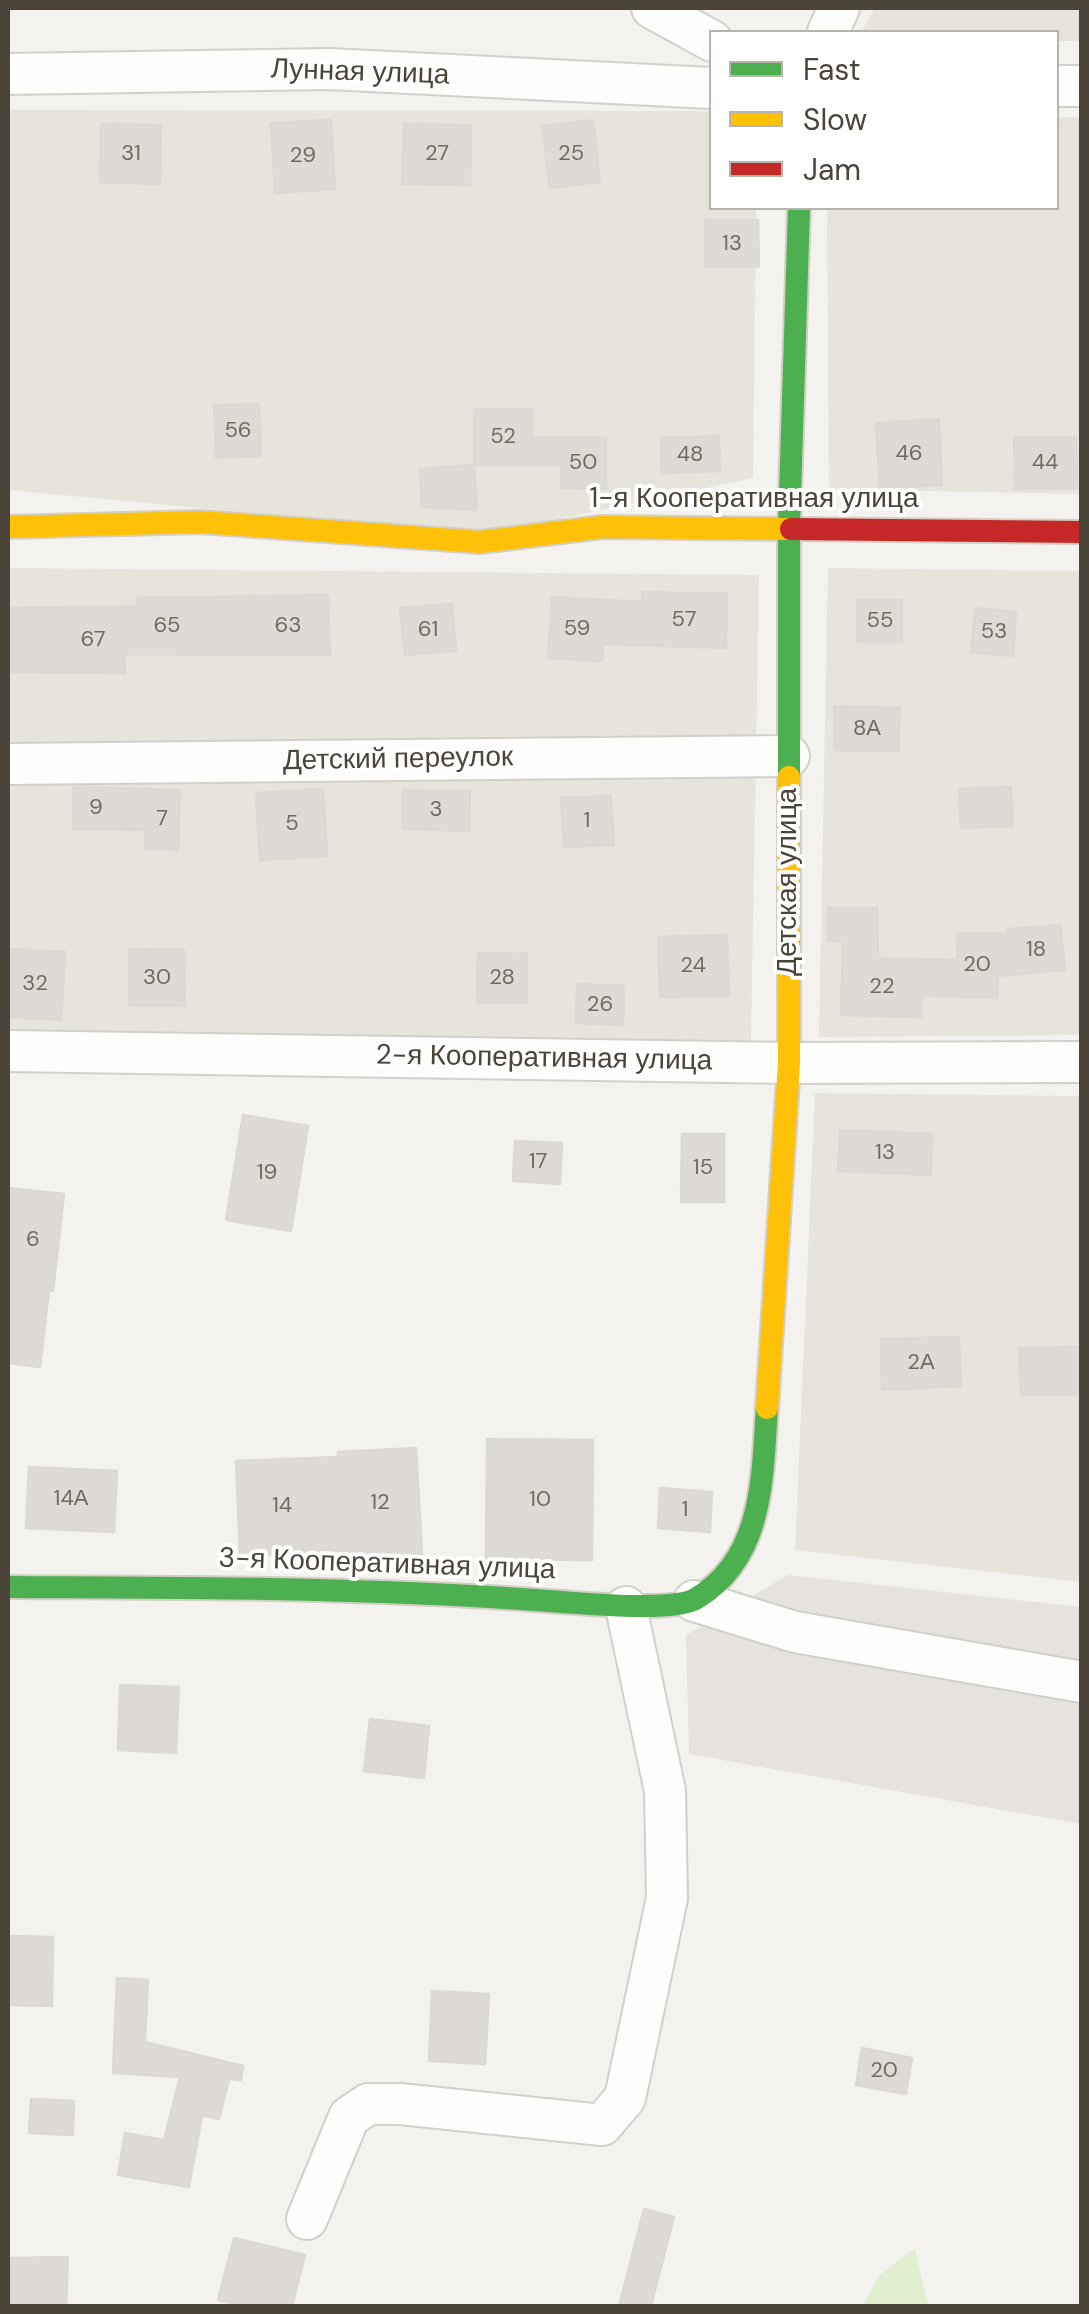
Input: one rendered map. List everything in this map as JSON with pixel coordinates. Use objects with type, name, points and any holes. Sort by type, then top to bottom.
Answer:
[{"type":"street","points":[[652,8],[709,39]]},
{"type":"street","name":"Лунная улица","points":[[8,74],[329,69],[709,88]]},
{"type":"street","name":"Детская улица","points":[[694,1601],[727,1574],[744,1553],[762,1483],[790,1062],[790,527],[800,210]]},
{"type":"street","name":"1-я Кооперативная улица","points":[[8,527],[200,522],[480,542],[602,526],[1082,532]]},
{"type":"street","name":"Детский переулок","points":[[8,764],[789,756]]},
{"type":"street","name":"2-я Кооперативная улица","points":[[8,1051],[1082,1062]]},
{"type":"street","name":"3-я Кооперативная улица","points":[[8,1587],[269,1588],[526,1599],[626,1608],[694,1601]]},
{"type":"street","points":[[694,1601],[794,1632],[1082,1682]]},
{"type":"street","points":[[306,2219],[349,2117],[368,2104],[602,2125],[625,2098],[667,1898],[665,1792],[626,1608]]},
{"type":"shaded area","points":[[875,8],[1081,8],[1081,41],[1059,41],[1059,30],[862,30]]},
{"type":"shaded area","points":[[8,110],[709,111],[709,210],[756,210],[753,478],[502,531],[412,528],[8,490]]},
{"type":"shaded area","points":[[1059,117],[1081,117],[1081,494],[829,489],[827,210],[1059,210]]},
{"type":"shaded area","points":[[8,568],[759,575],[751,1040],[8,1039]]},
{"type":"shaded area","points":[[828,568],[1081,571],[1081,1035],[819,1037]]},
{"type":"shaded area","points":[[815,1093],[1081,1096],[1081,1582],[795,1550]]},
{"type":"shaded area","points":[[788,1575],[1081,1607],[1081,1824],[689,1754],[686,1635]]},
{"type":"green space","points":[[915,2248],[928,2306],[863,2306],[879,2275]]},
{"type":"building","points":[[331,120],[335,189],[275,193],[271,123]]},
{"type":"building","points":[[593,120],[600,182],[550,188],[542,126]]},
{"type":"building","points":[[101,124],[161,125],[160,184],[100,182]]},
{"type":"building","points":[[404,124],[471,125],[470,185],[402,184]]},
{"type":"building","points":[[705,220],[758,220],[759,267],[705,267]]},
{"type":"building","points":[[259,404],[261,456],[216,458],[214,405]]},
{"type":"building","points":[[532,409],[532,437],[606,438],[606,489],[561,488],[561,465],[474,465],[474,410]]},
{"type":"building","points":[[939,419],[942,485],[880,488],[876,423]]},
{"type":"building","points":[[719,436],[720,471],[662,473],[661,438]]},
{"type":"building","points":[[1076,437],[1077,488],[1015,489],[1014,438]]},
{"type":"building","points":[[474,465],[477,510],[422,507],[420,469]]},
{"type":"building","points":[[642,592],[727,594],[726,648],[603,644],[602,661],[548,658],[552,597],[642,602]]},
{"type":"building","points":[[328,595],[330,655],[124,654],[125,673],[8,672],[8,608],[137,606],[137,598]]},
{"type":"building","points":[[857,600],[902,600],[902,642],[857,642]]},
{"type":"building","points":[[452,604],[456,651],[405,655],[400,608]]},
{"type":"building","points":[[975,608],[1016,612],[1013,656],[971,652]]},
{"type":"building","points":[[834,706],[900,708],[898,751],[835,750]]},
{"type":"building","points":[[73,787],[180,790],[178,850],[145,849],[145,830],[73,829]]},
{"type":"building","points":[[1011,787],[1013,826],[961,828],[959,789]]},
{"type":"building","points":[[323,789],[327,856],[260,860],[256,793]]},
{"type":"building","points":[[403,790],[470,791],[469,831],[403,829]]},
{"type":"building","points":[[611,796],[614,845],[564,847],[561,798]]},
{"type":"building","points":[[828,908],[877,908],[878,958],[957,960],[958,933],[1007,934],[1007,929],[1060,925],[1065,970],[998,976],[997,998],[922,995],[921,1017],[841,1015],[843,941],[828,941]]},
{"type":"building","points":[[727,935],[729,996],[660,997],[658,937]]},
{"type":"building","points":[[8,949],[65,952],[61,1020],[8,1017]]},
{"type":"building","points":[[129,949],[184,950],[185,1006],[129,1006]]},
{"type":"building","points":[[478,953],[527,954],[527,1003],[477,1003]]},
{"type":"building","points":[[577,984],[624,986],[623,1025],[576,1023]]},
{"type":"building","points":[[243,1115],[308,1126],[291,1231],[226,1220]]},
{"type":"building","points":[[840,1130],[932,1134],[931,1175],[838,1171]]},
{"type":"building","points":[[682,1134],[724,1134],[724,1202],[681,1202]]},
{"type":"building","points":[[515,1141],[562,1143],[560,1184],[513,1181]]},
{"type":"building","points":[[8,1188],[64,1194],[40,1367],[8,1363]]},
{"type":"building","points":[[959,1337],[961,1386],[882,1390],[881,1339]]},
{"type":"building","points":[[1082,1347],[1082,1394],[1021,1395],[1019,1348]]},
{"type":"building","points":[[487,1439],[593,1440],[592,1560],[486,1559]]},
{"type":"building","points":[[416,1448],[422,1554],[344,1558],[344,1551],[240,1556],[236,1461],[338,1457],[338,1452]]},
{"type":"building","points":[[29,1467],[117,1471],[114,1532],[26,1528]]},
{"type":"building","points":[[660,1488],[712,1492],[710,1532],[658,1528]]},
{"type":"building","points":[[120,1685],[179,1687],[176,1753],[118,1750]]},
{"type":"building","points":[[370,1719],[429,1726],[424,1778],[364,1771]]},
{"type":"building","points":[[8,1936],[53,1937],[52,2006],[8,2005]]},
{"type":"building","points":[[117,1978],[148,1980],[145,2042],[243,2066],[241,2080],[229,2079],[219,2119],[202,2115],[189,2187],[118,2175],[125,2133],[164,2140],[180,2077],[113,2073]]},
{"type":"building","points":[[432,1991],[489,1994],[485,2064],[429,2061]]},
{"type":"building","points":[[862,2048],[912,2058],[906,2094],[856,2085]]},
{"type":"building","points":[[31,2099],[74,2101],[73,2135],[29,2133]]},
{"type":"building","points":[[644,2209],[674,2217],[651,2306],[619,2306]]},
{"type":"building","points":[[234,2238],[305,2255],[292,2306],[243,2306],[218,2300]]},
{"type":"building","points":[[68,2257],[66,2306],[10,2306],[10,2258]]},
{"type":"traffic: fast","points":[[789,777],[789,527],[799,210]]},
{"type":"traffic: fast","points":[[8,1587],[355,1591],[632,1606],[686,1602],[719,1581],[736,1561],[747,1538],[760,1488],[767,1408]]},
{"type":"traffic: slow","points":[[8,527],[200,522],[480,542],[602,527],[791,529]]},
{"type":"traffic: slow","points":[[767,1408],[789,1063],[789,777]]},
{"type":"traffic: jam","points":[[791,529],[1082,532]]}]
